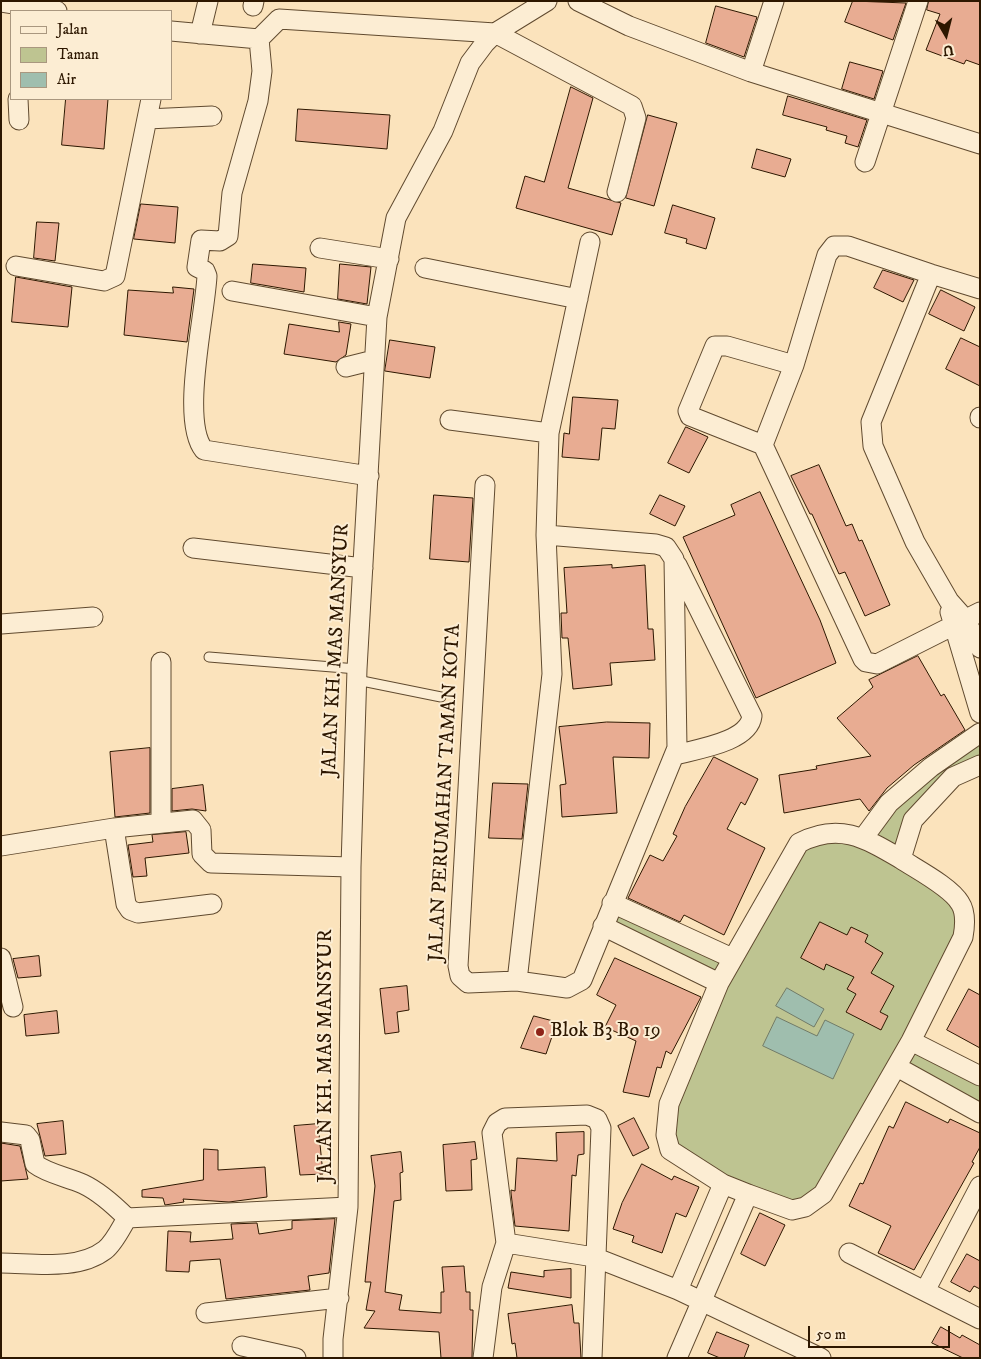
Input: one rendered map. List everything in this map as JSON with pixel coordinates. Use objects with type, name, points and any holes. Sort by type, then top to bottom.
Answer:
[{"type":"street","points":[[200,34],[208,1]]},
{"type":"street","name":"JALAN KH. MAS MANSYUR","points":[[333,1358],[333,1339],[348,1207],[351,867],[357,674],[377,317],[396,218],[443,131],[470,63],[495,33],[546,1]]},
{"type":"street","points":[[578,1],[629,26],[751,72],[980,144]]},
{"type":"street","points":[[751,72],[774,1]]},
{"type":"street","points":[[865,162],[918,1]]},
{"type":"street","points":[[19,5],[51,10]]},
{"type":"street","points":[[172,31],[259,39],[279,19],[495,33],[632,106],[636,118],[617,192]]},
{"type":"street","points":[[259,39],[262,71],[258,101],[232,193],[228,236],[220,241],[201,240],[199,247],[197,267],[204,271],[207,276],[194,392],[194,428],[198,443],[204,450],[369,476]]},
{"type":"street","points":[[18,100],[19,120]]},
{"type":"street","points":[[16,266],[104,281],[115,276],[151,100]]},
{"type":"street","points":[[147,119],[212,116]]},
{"type":"street","points":[[517,981],[550,702],[552,640],[546,535],[549,433],[590,242]]},
{"type":"street","points":[[763,445],[794,365],[827,254],[834,246],[848,246],[931,274],[980,288]]},
{"type":"street","points":[[320,248],[389,259]]},
{"type":"street","points":[[425,268],[578,299]]},
{"type":"street","points":[[931,274],[871,422],[873,446],[915,542],[949,601],[966,618],[980,648]]},
{"type":"street","points":[[232,291],[377,317]]},
{"type":"street","points":[[794,365],[727,346],[715,346],[691,401],[688,411],[690,416],[763,445],[861,655],[866,662],[877,664],[966,618]]},
{"type":"street","points":[[346,367],[374,360]]},
{"type":"street","points":[[450,420],[549,433]]},
{"type":"street","name":"JALAN PERUMAHAN TAMAN KOTA","points":[[485,485],[458,966],[460,976],[468,983],[517,981],[556,988],[575,985],[582,980],[612,903],[675,755],[677,738],[674,559]]},
{"type":"street","points":[[546,535],[656,544],[666,547],[674,559],[752,716],[751,722],[744,732],[728,740],[675,755]]},
{"type":"street","points":[[193,548],[363,568]]},
{"type":"street","points":[[1,624],[93,617]]},
{"type":"street","points":[[966,618],[980,713]]},
{"type":"street","points":[[161,662],[161,822]]},
{"type":"street","points":[[864,837],[889,803],[930,767],[980,733]]},
{"type":"street","points":[[901,859],[913,820],[953,777],[980,765]]},
{"type":"street","points":[[1,846],[114,828],[193,820],[201,830],[202,854],[211,863],[351,867]]},
{"type":"street","points":[[114,828],[126,904],[130,910],[138,913],[212,904]]},
{"type":"street","points":[[828,832],[864,837],[901,859],[954,895],[961,903],[965,927],[963,937],[912,1040],[823,1194],[805,1207],[792,1210],[722,1184],[670,1150],[666,1135],[669,1104],[732,958],[799,843],[828,832]]},
{"type":"street","points":[[612,903],[732,958]]},
{"type":"street","points":[[603,926],[720,983]]},
{"type":"street","points":[[1,958],[13,1007]]},
{"type":"street","points":[[912,1040],[980,1076]]},
{"type":"street","points":[[897,1066],[980,1113]]},
{"type":"street","points":[[482,1358],[492,1287],[506,1243],[492,1133],[495,1126],[505,1118],[587,1115],[597,1120],[601,1128],[594,1257],[592,1358]]},
{"type":"street","points":[[1,1132],[26,1135],[30,1140],[35,1164],[44,1170],[85,1185],[108,1200],[127,1218],[348,1207]]},
{"type":"street","points":[[678,1290],[722,1184]]},
{"type":"street","points":[[925,1291],[980,1186]]},
{"type":"street","points":[[676,1358],[748,1194]]},
{"type":"street","points":[[1,1263],[66,1263],[96,1256],[107,1249],[127,1218]]},
{"type":"street","points":[[506,1243],[594,1257],[678,1290],[814,1356]]},
{"type":"street","points":[[849,1253],[980,1319]]},
{"type":"street","points":[[206,1313],[339,1298]]},
{"type":"street","points":[[242,1346],[296,1358]]},
{"type":"lane","points":[[209,657],[357,674],[441,697]]},
{"type":"green space","points":[[980,733],[980,765],[913,820],[901,858],[964,913],[912,1040],[980,1076],[980,1113],[897,1067],[805,1207],[748,1194],[666,1135],[719,983],[603,926],[612,903],[732,958],[799,843],[864,837]]},
{"type":"water","points":[[787,988],[824,1009],[814,1027],[776,1006]]},
{"type":"water","points":[[777,1017],[817,1036],[825,1020],[854,1034],[833,1079],[763,1046]]},
{"type":"building","points":[[853,1],[906,3],[893,40],[845,22]]},
{"type":"building","points":[[929,1],[980,1],[980,65],[966,60],[964,64],[926,50],[940,14],[927,10]]},
{"type":"building","points":[[716,6],[757,17],[744,57],[706,43]]},
{"type":"building","points":[[850,62],[883,71],[874,99],[842,89]]},
{"type":"building","points":[[571,87],[593,98],[568,188],[621,203],[612,235],[516,208],[525,176],[544,182]]},
{"type":"building","points":[[788,96],[867,120],[858,147],[845,143],[847,136],[826,130],[827,127],[783,115]]},
{"type":"building","points":[[66,100],[108,100],[104,149],[62,145]]},
{"type":"building","points":[[298,109],[390,115],[387,149],[296,141]]},
{"type":"building","points":[[648,115],[677,123],[654,206],[626,198]]},
{"type":"building","points":[[757,149],[791,159],[785,177],[752,168]]},
{"type":"building","points":[[141,204],[178,207],[175,243],[134,239]]},
{"type":"building","points":[[673,205],[715,218],[706,249],[686,243],[687,239],[665,233]]},
{"type":"building","points":[[37,222],[59,223],[55,261],[34,258]]},
{"type":"building","points":[[253,264],[306,268],[304,292],[251,283]]},
{"type":"building","points":[[340,264],[371,267],[367,304],[338,299]]},
{"type":"building","points":[[883,270],[914,280],[903,302],[874,288]]},
{"type":"building","points":[[16,277],[72,287],[68,327],[12,322]]},
{"type":"building","points":[[173,287],[194,289],[187,342],[124,335],[128,290],[173,293]]},
{"type":"building","points":[[941,290],[975,307],[964,331],[929,314]]},
{"type":"building","points":[[339,322],[351,324],[346,355],[336,362],[284,354],[289,324],[339,332]]},
{"type":"building","points":[[961,338],[980,347],[980,386],[946,369]]},
{"type":"building","points":[[390,340],[435,347],[430,378],[385,371]]},
{"type":"building","points":[[573,397],[618,400],[615,429],[602,428],[599,460],[562,457],[564,433],[569,434]]},
{"type":"building","points":[[686,427],[708,437],[689,473],[668,463]]},
{"type":"building","points":[[819,465],[846,526],[852,524],[859,541],[862,540],[890,605],[865,616],[845,572],[839,574],[812,514],[810,514],[791,476]]},
{"type":"building","points":[[760,492],[820,620],[836,663],[756,698],[683,537],[735,515],[731,505]]},
{"type":"building","points":[[434,495],[473,498],[469,562],[430,559]]},
{"type":"building","points":[[660,495],[685,506],[675,526],[650,514]]},
{"type":"building","points":[[612,565],[612,568],[645,565],[648,629],[653,629],[655,660],[610,663],[612,685],[573,689],[568,638],[562,638],[561,613],[567,613],[564,568]]},
{"type":"building","points":[[918,656],[941,696],[944,694],[965,730],[914,765],[887,788],[869,811],[860,799],[784,813],[779,775],[817,769],[816,766],[871,756],[837,718],[873,687],[869,680]]},
{"type":"building","points":[[607,722],[650,723],[649,758],[613,757],[617,813],[562,817],[560,785],[566,784],[559,727]]},
{"type":"building","points":[[150,748],[150,813],[115,817],[110,752]]},
{"type":"building","points":[[714,757],[758,779],[745,805],[741,802],[727,829],[765,848],[724,935],[684,915],[680,922],[628,898],[650,855],[663,861],[677,836],[673,834],[685,807]]},
{"type":"building","points":[[493,783],[528,784],[522,839],[489,838]]},
{"type":"building","points":[[203,785],[206,811],[192,809],[172,811],[172,789]]},
{"type":"building","points":[[186,832],[189,853],[145,858],[147,876],[133,877],[128,845],[153,842],[152,835]]},
{"type":"building","points":[[820,922],[847,935],[851,927],[868,935],[865,942],[883,953],[871,973],[894,986],[880,1012],[888,1016],[881,1030],[846,1012],[856,994],[847,989],[854,977],[826,964],[824,970],[801,958]]},
{"type":"building","points":[[39,956],[41,976],[18,978],[13,959]]},
{"type":"building","points":[[615,958],[701,997],[671,1054],[666,1051],[661,1068],[657,1067],[649,1097],[623,1092],[636,1041],[605,1027],[616,1005],[597,995]]},
{"type":"building","points":[[407,986],[409,1010],[397,1012],[399,1032],[385,1034],[380,989]]},
{"type":"building","points":[[969,989],[980,995],[980,1048],[947,1030]]},
{"type":"building","points":[[57,1011],[59,1033],[26,1036],[24,1015]]},
{"type":"building","name":"Blok B3 Bo 19","points":[[534,1016],[557,1022],[546,1054],[521,1048]]},
{"type":"building","points":[[906,1102],[948,1123],[950,1119],[980,1133],[980,1147],[972,1162],[974,1163],[914,1270],[878,1253],[891,1226],[849,1206],[860,1183],[863,1184],[889,1126],[893,1128]]},
{"type":"building","points":[[634,1118],[649,1148],[633,1156],[618,1126]]},
{"type":"building","points":[[63,1121],[66,1154],[45,1156],[37,1124]]},
{"type":"building","points":[[318,1124],[323,1174],[300,1175],[294,1126]]},
{"type":"building","points":[[584,1132],[584,1154],[578,1155],[576,1176],[572,1175],[569,1231],[515,1226],[511,1190],[515,1191],[517,1158],[557,1161],[556,1133]]},
{"type":"building","points":[[475,1142],[477,1159],[471,1160],[472,1190],[446,1191],[443,1145]]},
{"type":"building","points":[[1,1143],[20,1146],[28,1179],[1,1181]]},
{"type":"building","points":[[204,1149],[218,1150],[218,1170],[265,1167],[267,1197],[229,1202],[183,1199],[184,1202],[165,1205],[163,1198],[142,1197],[142,1190],[203,1180]]},
{"type":"building","points":[[401,1152],[403,1172],[400,1173],[401,1200],[394,1201],[385,1292],[402,1295],[399,1310],[441,1313],[441,1292],[444,1292],[442,1267],[464,1266],[466,1292],[470,1292],[470,1310],[473,1310],[472,1358],[441,1358],[439,1332],[364,1328],[375,1311],[366,1310],[371,1282],[365,1282],[375,1186],[371,1156]]},
{"type":"building","points":[[642,1164],[672,1180],[674,1176],[699,1187],[686,1217],[676,1213],[662,1253],[632,1242],[634,1236],[613,1229],[622,1203]]},
{"type":"building","points":[[760,1213],[785,1225],[765,1266],[741,1254]]},
{"type":"building","points":[[335,1219],[329,1273],[308,1276],[310,1290],[226,1299],[220,1259],[190,1261],[189,1272],[166,1271],[168,1231],[191,1232],[190,1242],[233,1239],[231,1224],[257,1223],[259,1234],[292,1229],[292,1221]]},
{"type":"building","points":[[967,1254],[980,1261],[980,1289],[974,1286],[970,1292],[951,1282]]},
{"type":"building","points":[[571,1269],[571,1298],[508,1288],[511,1272],[544,1277],[544,1271]]},
{"type":"building","points":[[572,1305],[574,1323],[579,1323],[581,1358],[517,1358],[515,1343],[512,1344],[508,1314]]},
{"type":"building","points":[[941,1327],[960,1338],[962,1335],[980,1345],[980,1358],[963,1358],[932,1343]]},
{"type":"building","points":[[717,1332],[749,1345],[744,1358],[720,1358],[708,1353]]},
{"type":"place","name":"Blok B3 Bo 19","points":[[540,1032]]}]
